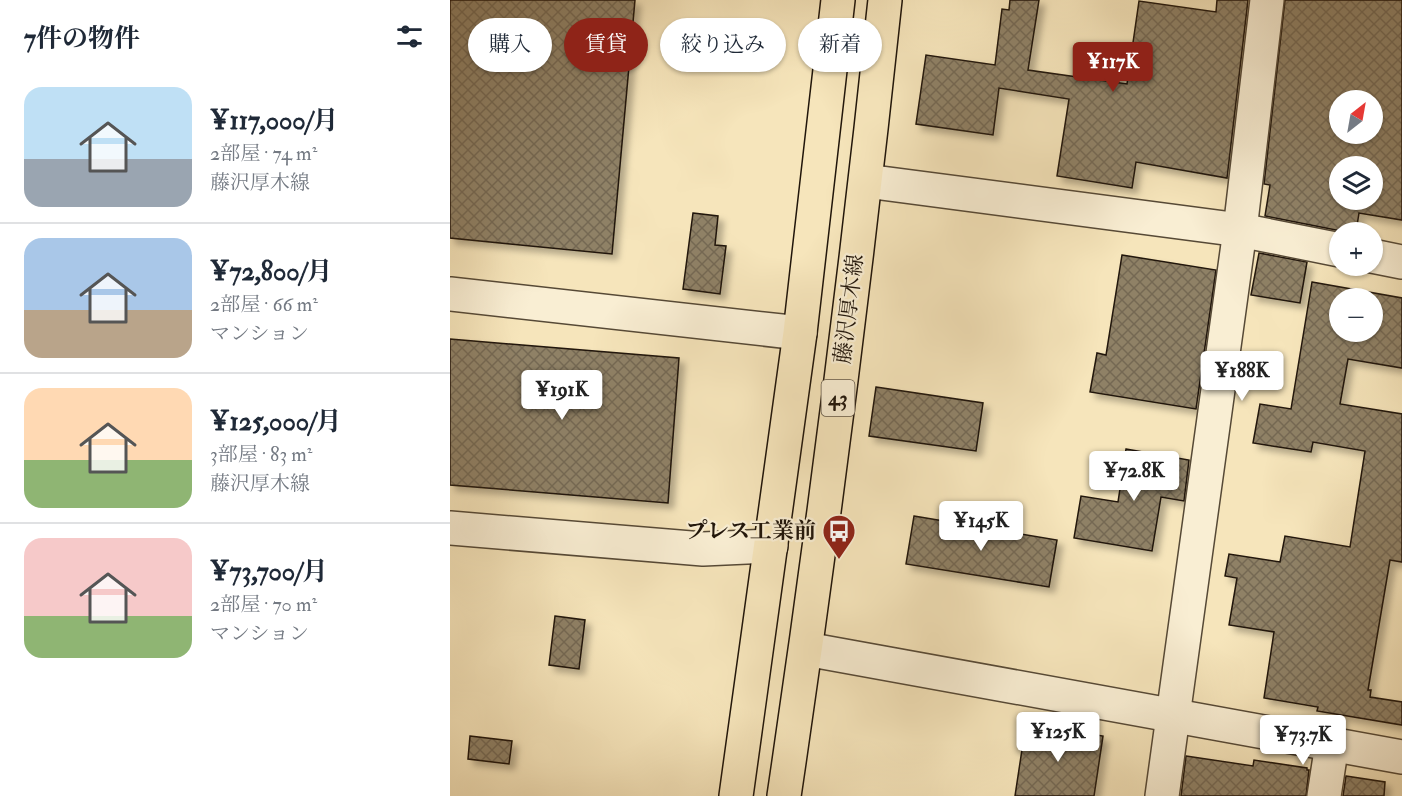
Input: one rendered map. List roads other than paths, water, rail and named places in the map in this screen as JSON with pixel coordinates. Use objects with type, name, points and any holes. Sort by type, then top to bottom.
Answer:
[{"type":"main road","name":"藤沢厚木線","points":[[736,796],[800,333],[838,0]]},
{"type":"main road","name":"藤沢厚木線","points":[[784,796],[806,649],[866,181],[885,0]]},
{"type":"street","points":[[1162,796],[1240,230],[1267,0]]},
{"type":"street","points":[[866,181],[1240,230],[1329,248]]},
{"type":"street","points":[[1383,258],[1402,262]]},
{"type":"street","points":[[450,294],[800,333]]},
{"type":"street","points":[[450,528],[703,549],[771,546]]},
{"type":"street","points":[[806,649],[1402,757]]},
{"type":"street","points":[[1324,796],[1332,744]]},
{"type":"place","name":"プレス工業前","points":[[839,560]]}]
